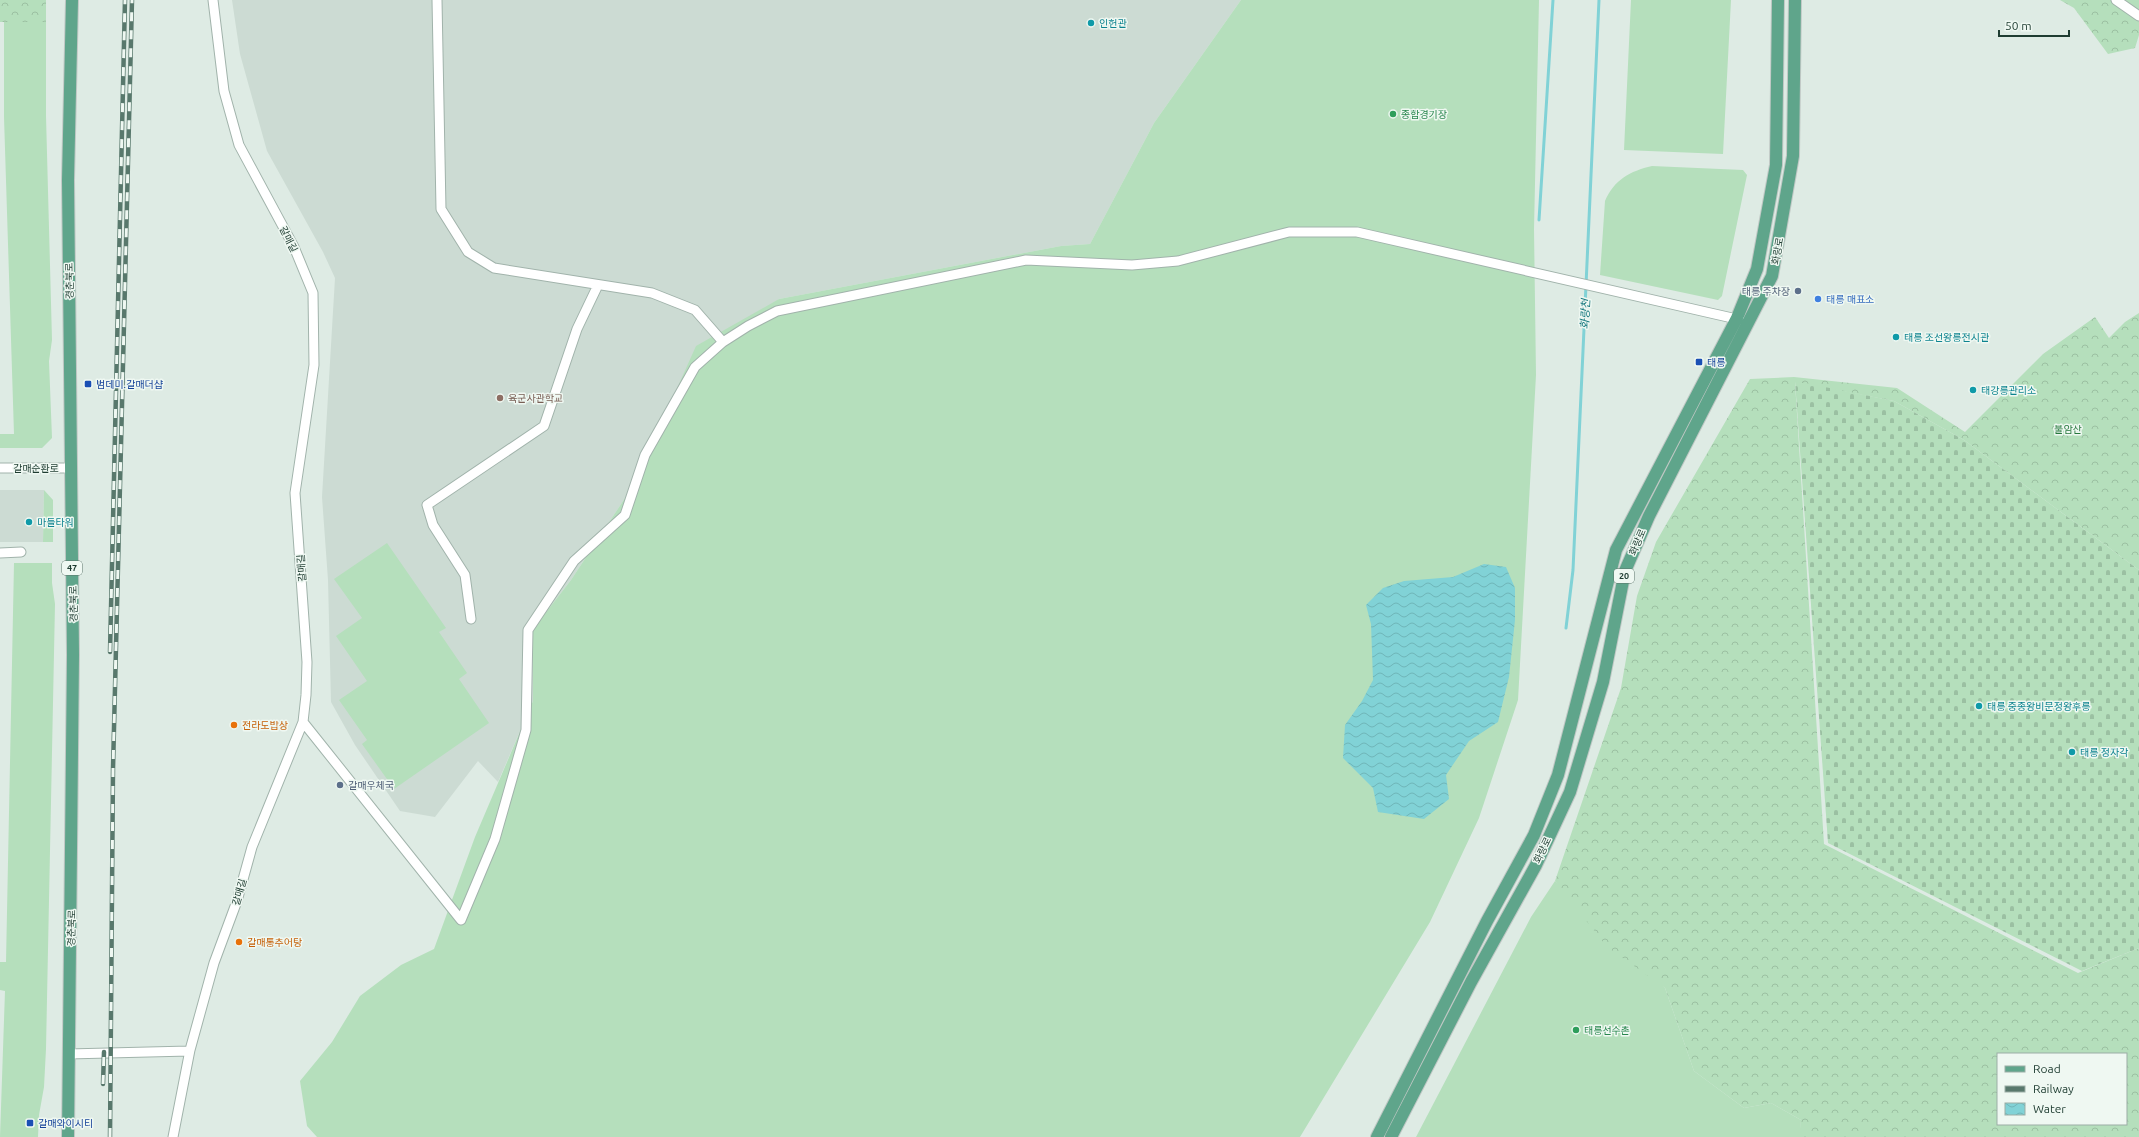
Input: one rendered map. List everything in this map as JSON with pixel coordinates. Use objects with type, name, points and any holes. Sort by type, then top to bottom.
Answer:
[{"type":"main road","name":"경춘북로","points":[[68,1137],[73,655],[68,180],[72,0]]},
{"type":"main road","name":"화랑로","points":[[1377,1137],[1487,921],[1534,835],[1560,767],[1616,550],[1736,318],[1757,269],[1776,165],[1778,0]]},
{"type":"main road","name":"화랑로","points":[[1391,1137],[1471,982],[1536,865],[1570,792],[1603,682],[1625,571],[1649,516],[1750,322],[1772,276],[1793,156],[1795,0]]},
{"type":"street","name":"갈매길","points":[[174,1137],[190,1050],[214,963],[237,902],[252,847],[303,722],[307,662],[295,493],[314,365],[313,293],[294,247],[239,145],[224,91],[213,0]]},
{"type":"street","points":[[437,0],[441,209],[468,252],[494,268],[652,293],[695,310],[723,342]]},
{"type":"street","points":[[2116,0],[2139,16]]},
{"type":"street","points":[[303,722],[461,920],[495,839],[526,730],[528,630],[574,562],[625,515],[646,455],[695,367],[723,342],[748,326],[777,312],[1026,260],[1132,265],[1178,261],[1289,232],[1357,232],[1750,322]]},
{"type":"street","points":[[471,619],[466,575],[433,525],[427,505],[544,426],[577,330],[598,284]]},
{"type":"street","name":"갈매순환로","points":[[0,468],[71,468]]},
{"type":"street","points":[[0,553],[21,552]]},
{"type":"street","points":[[68,1054],[189,1051]]},
{"type":"shaded area","name":"육군사관학교","points":[[232,0],[1241,0],[1154,123],[1090,244],[1061,246],[779,299],[649,451],[625,498],[571,580],[533,629],[533,701],[498,782],[478,761],[435,817],[400,811],[355,745],[331,702],[328,580],[322,497],[335,278],[323,252],[267,151],[240,54]]},
{"type":"shaded area","name":"마들타워","points":[[0,490],[44,490],[43,542],[0,542]]},
{"type":"green space","points":[[0,0],[46,0],[46,22],[0,22]]},
{"type":"green space","points":[[1241,0],[1539,0],[1534,229],[1536,375],[1518,700],[1479,818],[1430,922],[1300,1137],[317,1137],[307,1126],[300,1081],[332,1042],[360,996],[401,965],[434,949],[475,837],[533,701],[533,629],[571,580],[625,498],[649,451],[696,346],[779,299],[1061,246],[1090,244],[1154,123]]},
{"type":"green space","points":[[1631,0],[1731,0],[1723,154],[1624,150]]},
{"type":"green space","points":[[2060,0],[2139,0],[2139,35],[2135,48],[2108,54],[2074,8]]},
{"type":"green space","points":[[4,22],[46,22],[46,116],[52,340],[49,361],[52,438],[42,448],[0,448],[0,434],[14,434],[4,117]]},
{"type":"green space","points":[[1652,166],[1743,170],[1747,175],[1722,296],[1718,300],[1600,275],[1605,201],[1613,187],[1618,182],[1630,174]]},
{"type":"green space","name":"불암산","points":[[2139,313],[2139,570],[1964,440],[1894,401],[1795,382],[1824,844],[2078,973],[2139,948],[2139,1137],[1799,1137],[1801,1120],[1771,1103],[1744,1108],[1694,1071],[1665,988],[1607,947],[1555,881],[1621,688],[1637,596],[1656,542],[1750,379],[1794,377],[1897,388],[1965,432],[2043,354],[2095,317],[2109,338],[2125,322]]},
{"type":"green space","name":"태릉 중종왕비문정왕후릉","points":[[1795,381],[1894,401],[1964,440],[2139,570],[2139,948],[2082,971],[1828,843]]},
{"type":"green space","points":[[44,490],[53,500],[53,542],[43,542]]},
{"type":"green space","points":[[387,543],[446,628],[439,632],[467,673],[459,679],[489,723],[394,789],[362,744],[367,740],[339,700],[367,681],[336,636],[362,618],[334,579]]},
{"type":"green space","points":[[14,563],[52,563],[52,583],[55,604],[46,1049],[44,1087],[39,1115],[38,1137],[0,1137],[5,991],[0,990],[0,962],[6,962]]},
{"type":"green space","name":"태릉선수촌","points":[[1555,881],[1665,988],[1694,1071],[1744,1108],[1771,1103],[1801,1120],[1800,1137],[1416,1137],[1531,917]]},
{"type":"water","points":[[1484,564],[1506,567],[1515,588],[1515,620],[1509,677],[1498,722],[1469,741],[1446,775],[1449,799],[1424,819],[1378,812],[1373,788],[1343,758],[1345,725],[1362,701],[1373,680],[1371,624],[1366,605],[1383,588],[1404,581],[1453,577]]},
{"type":"waterway","points":[[1539,220],[1553,0]]},
{"type":"waterway","name":"화랑천","points":[[1566,628],[1573,570],[1599,0]]},
{"type":"railway","points":[[110,652],[125,0]]},
{"type":"railway","points":[[110,1137],[113,769],[132,0]]},
{"type":"railway","points":[[103,1084],[104,1052]]},
{"type":"place","name":"인헌관","points":[[1091,23]]},
{"type":"place","name":"종합경기장","points":[[1393,114]]},
{"type":"place","name":"태릉 주차장","points":[[1798,291]]},
{"type":"place","name":"태릉 매표소","points":[[1818,299]]},
{"type":"place","name":"태릉 조선왕릉전시관","points":[[1896,337]]},
{"type":"place","name":"태릉","points":[[1699,362]]},
{"type":"place","name":"범데미.갈매더샵","points":[[88,384]]},
{"type":"place","name":"태강릉관리소","points":[[1973,390]]},
{"type":"place","name":"육군사관학교","points":[[500,398]]},
{"type":"place","name":"마들타워","points":[[29,522]]},
{"type":"place","name":"태릉 중종왕비문정왕후릉","points":[[1979,706]]},
{"type":"place","name":"전라도밥상","points":[[234,725]]},
{"type":"place","name":"태릉 정자각","points":[[2072,752]]},
{"type":"place","name":"갈매우체국","points":[[340,785]]},
{"type":"place","name":"갈매통추어탕","points":[[239,942]]},
{"type":"place","name":"태릉선수촌","points":[[1576,1030]]},
{"type":"place","name":"갈매와이시티","points":[[30,1123]]}]
